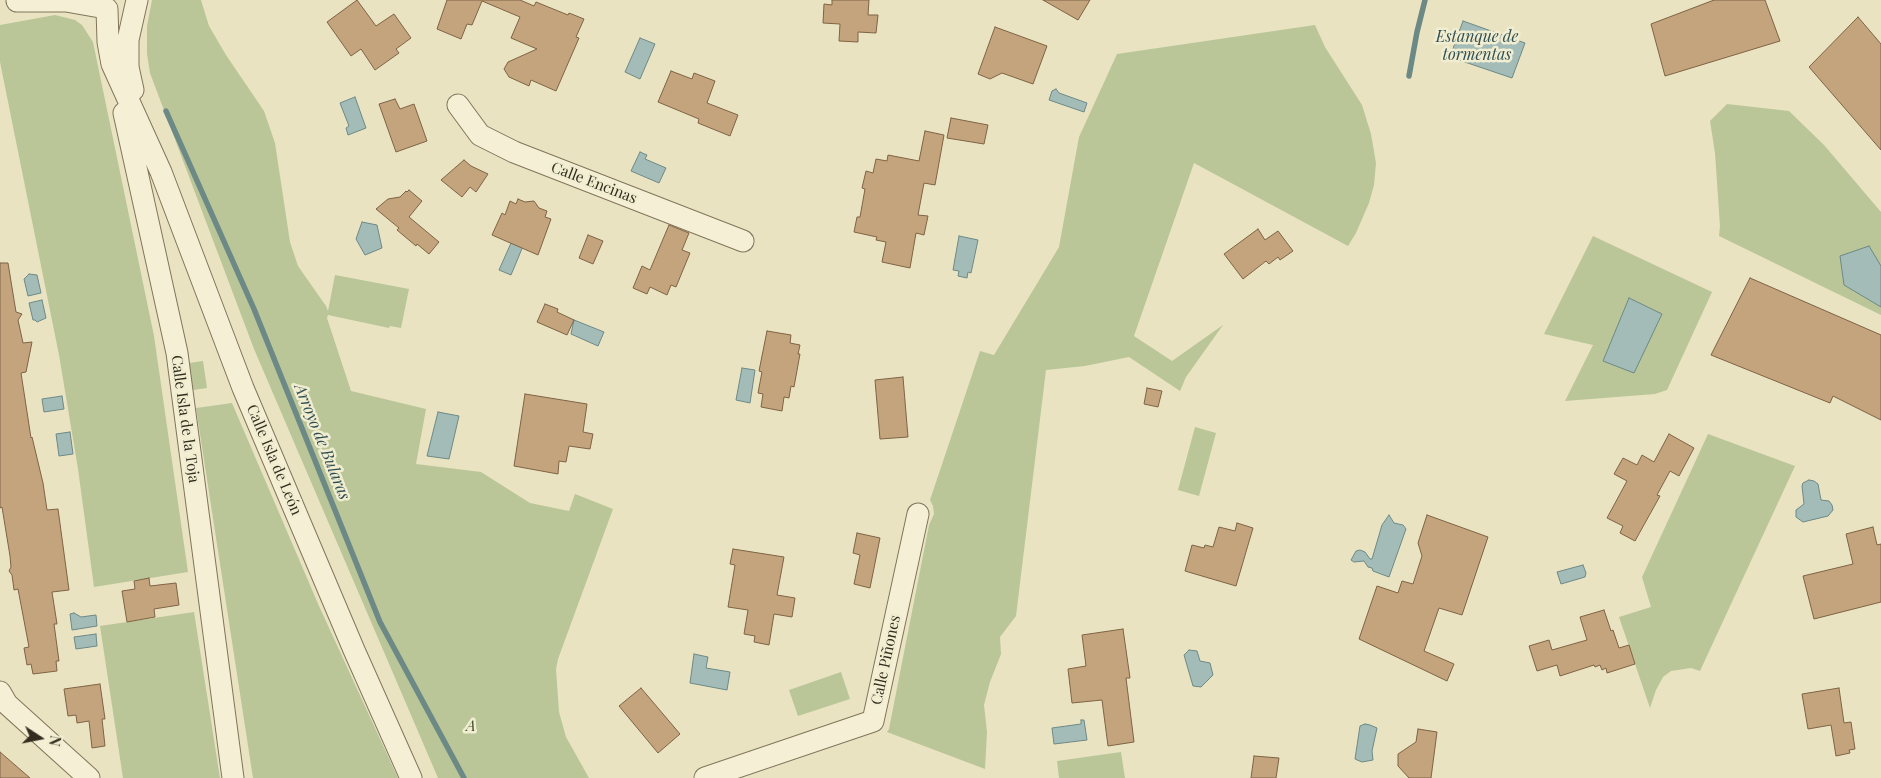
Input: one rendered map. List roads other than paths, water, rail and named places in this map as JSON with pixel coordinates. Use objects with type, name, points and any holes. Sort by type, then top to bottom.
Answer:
[{"type":"street","name":"Calle Isla de León","points":[[136,0],[123,7],[101,5],[112,64],[146,139],[243,388],[354,650],[411,778]]},
{"type":"street","name":"Calle Isla de León","points":[[136,0],[128,40],[128,67],[146,139]]},
{"type":"street","points":[[12,2],[66,1],[101,5]]},
{"type":"street","name":"Calle Isla de la Toja","points":[[112,64],[177,353],[233,778]]},
{"type":"street","name":"Calle Encinas","points":[[458,105],[480,135],[744,241]]},
{"type":"street","name":"Calle Piñones","points":[[705,778],[873,722],[918,514]]},
{"type":"street","points":[[0,692],[7,704],[89,778]]},
{"type":"water","name":"Estanque de tormentas","points":[[1463,21],[1525,43],[1512,78],[1450,57]]},
{"type":"water","points":[[640,38],[655,44],[640,79],[625,72]]},
{"type":"water","points":[[1056,89],[1059,93],[1087,103],[1084,112],[1049,100],[1052,91]]},
{"type":"water","points":[[355,97],[366,128],[348,135],[346,128],[349,126],[340,103]]},
{"type":"water","points":[[640,152],[647,155],[645,159],[666,168],[659,183],[631,171]]},
{"type":"water","points":[[362,222],[377,225],[382,248],[365,255],[356,239]]},
{"type":"water","points":[[515,234],[526,239],[511,275],[499,270]]},
{"type":"water","points":[[959,236],[978,240],[971,273],[968,272],[967,278],[958,276],[959,271],[953,270]]},
{"type":"water","points":[[1869,246],[1881,266],[1881,307],[1844,285],[1840,256]]},
{"type":"water","points":[[29,274],[37,275],[41,293],[28,296],[24,279]]},
{"type":"water","points":[[1629,298],[1662,314],[1634,373],[1603,361]]},
{"type":"water","points":[[42,300],[46,318],[37,322],[33,320],[29,303]]},
{"type":"water","points":[[574,320],[604,332],[598,346],[571,334]]},
{"type":"water","points":[[742,368],[755,370],[750,403],[736,400]]},
{"type":"water","points":[[62,396],[64,409],[44,412],[42,399]]},
{"type":"water","points":[[438,412],[459,416],[449,459],[427,456]]},
{"type":"water","points":[[70,432],[73,454],[59,456],[56,434]]},
{"type":"water","points":[[1809,480],[1818,484],[1821,500],[1829,501],[1833,510],[1828,516],[1803,522],[1796,517],[1796,510],[1804,504],[1802,486],[1803,483]]},
{"type":"water","points":[[1389,515],[1394,523],[1403,525],[1406,529],[1389,577],[1373,571],[1364,561],[1354,562],[1351,560],[1356,551],[1360,550],[1372,559],[1382,525]]},
{"type":"water","points":[[1583,565],[1586,573],[1585,577],[1561,584],[1557,572]]},
{"type":"water","points":[[74,613],[81,617],[96,615],[97,626],[72,630],[70,614]]},
{"type":"water","points":[[96,634],[97,646],[76,649],[74,637]]},
{"type":"water","points":[[1189,650],[1197,651],[1200,661],[1210,663],[1213,675],[1201,687],[1193,686],[1184,655]]},
{"type":"water","points":[[694,654],[708,657],[706,668],[730,672],[727,690],[690,683]]},
{"type":"water","points":[[1081,720],[1084,720],[1087,740],[1054,744],[1052,728],[1081,724]]},
{"type":"water","points":[[1365,724],[1377,728],[1372,751],[1373,760],[1362,762],[1355,759],[1360,726]]},
{"type":"waterway","points":[[1409,76],[1425,0]]},
{"type":"waterway","name":"Arroyo de Bularas","points":[[166,111],[254,309],[380,622],[464,778]]},
{"type":"park label","name":"A","points":[[471,726]]}]
